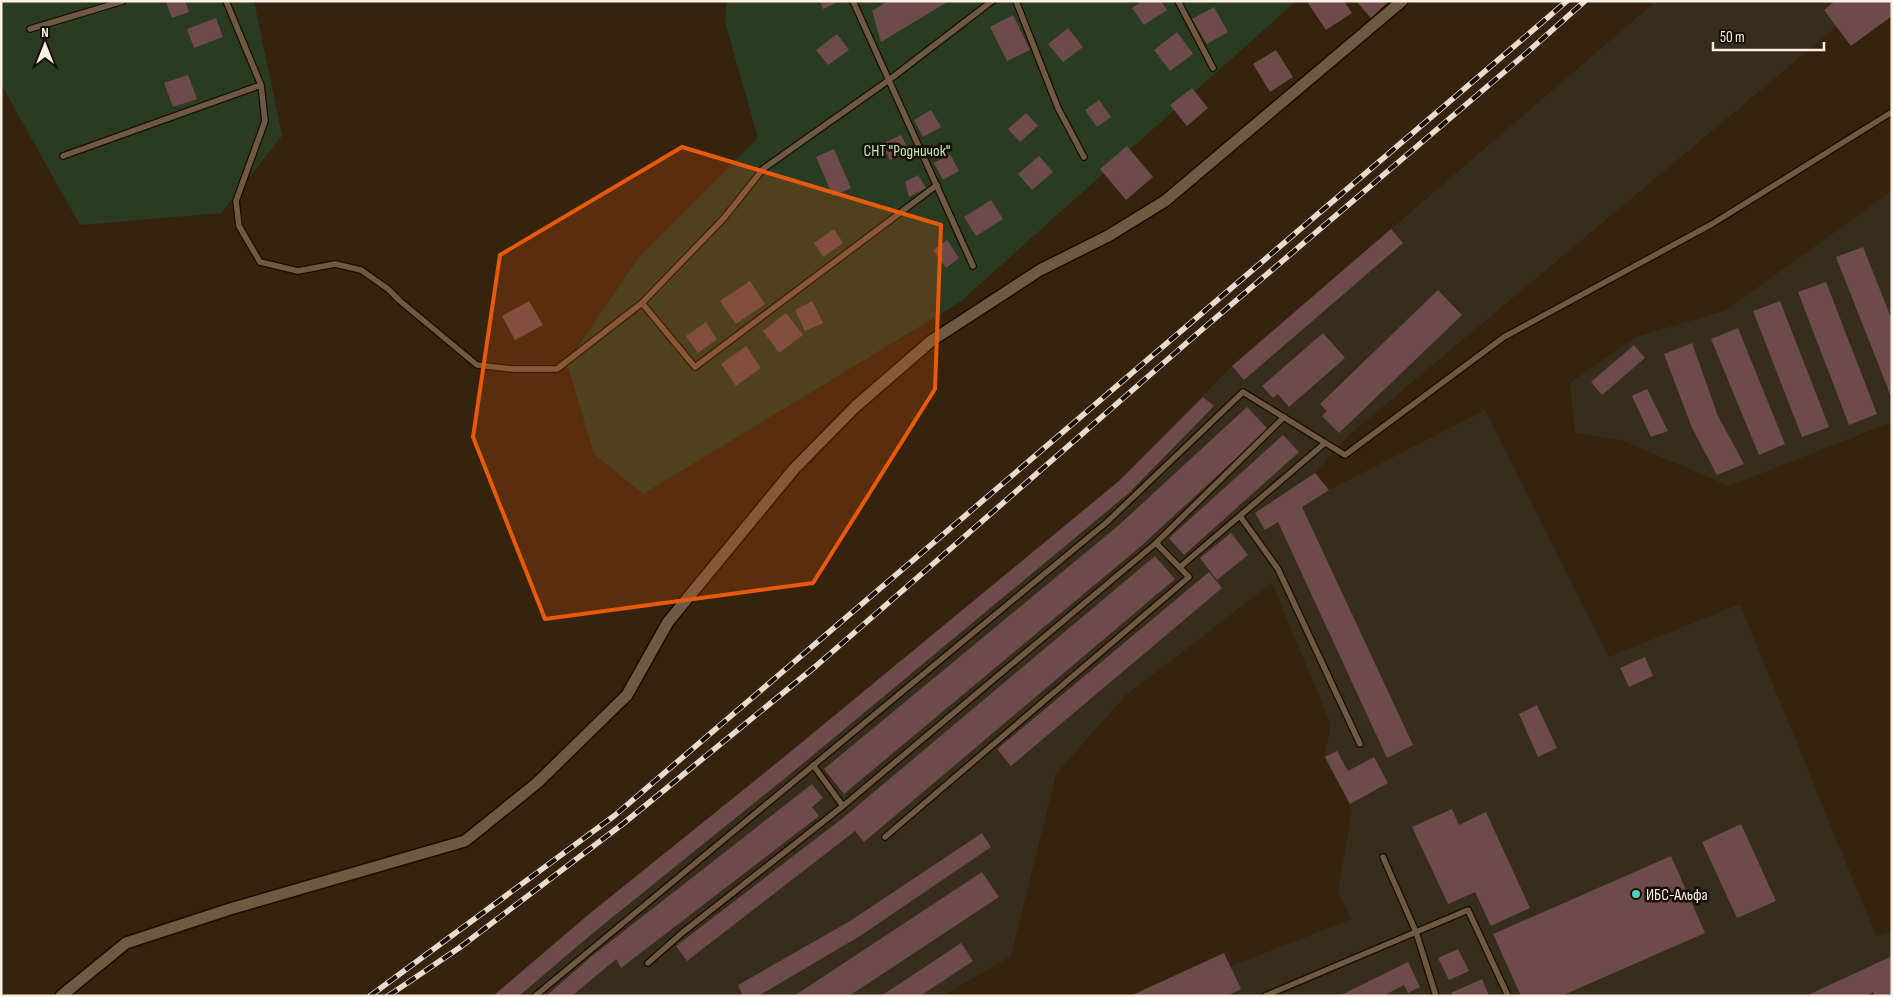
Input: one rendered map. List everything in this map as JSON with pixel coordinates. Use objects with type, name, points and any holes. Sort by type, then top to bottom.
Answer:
[{"type":"street","points":[[61,996],[126,943],[230,909],[465,841],[537,783],[627,695],[668,622],[794,469],[855,407],[931,341],[1040,270],[1108,236],[1165,202],[1402,1]]},
{"type":"lane","points":[[30,28],[123,1]]},
{"type":"lane","points":[[226,1],[261,85],[265,121],[236,202],[239,226],[260,262],[298,271],[336,264],[361,270],[388,289],[477,364],[513,369],[557,369],[642,302],[724,218],[763,169],[889,80],[992,1]]},
{"type":"lane","points":[[854,1],[972,266]]},
{"type":"lane","points":[[1016,1],[1058,108],[1084,157]]},
{"type":"lane","points":[[1178,1],[1213,68]]},
{"type":"lane","points":[[63,156],[261,85]]},
{"type":"lane","points":[[536,996],[1107,522],[1243,392],[1345,456],[1504,337],[1712,224],[1892,112]]},
{"type":"lane","points":[[642,302],[695,367],[937,185]]},
{"type":"lane","points":[[648,963],[682,932],[843,806],[1156,543],[1284,417]]},
{"type":"lane","points":[[1180,567],[1325,443]]},
{"type":"lane","points":[[1240,516],[1278,569],[1360,744]]},
{"type":"lane","points":[[885,837],[1189,576],[1156,543]]},
{"type":"lane","points":[[813,765],[843,806]]},
{"type":"lane","points":[[1383,858],[1416,932],[1436,996]]},
{"type":"lane","points":[[1265,996],[1468,910],[1508,996]]},
{"type":"highlighted area","points":[[682,147],[941,225],[935,389],[813,583],[545,619],[473,437],[500,255]]},
{"type":"shaded area","points":[[1656,1],[1867,1],[1349,435],[1315,473],[1329,490],[1485,410],[1609,657],[1740,604],[1876,936],[1892,931],[1892,996],[1156,996],[1351,919],[1338,892],[1352,810],[1324,757],[1331,725],[1272,583],[1125,696],[1056,774],[1011,956],[943,996],[493,996],[588,915],[789,753],[1119,481],[1232,366]]},
{"type":"shaded area","points":[[1892,191],[1892,422],[1729,486],[1621,440],[1575,433],[1570,383],[1636,337],[1726,310]]},
{"type":"green space","points":[[1,1],[254,1],[282,136],[221,213],[80,225],[1,84]]},
{"type":"green space","name":"СНТ \"Родничок\"","points":[[727,1],[1296,1],[960,302],[643,494],[594,454],[567,363],[639,257],[758,138],[725,22]]},
{"type":"building","points":[[185,1],[189,12],[172,18],[166,2]]},
{"type":"building","points":[[820,1],[841,1],[823,9]]},
{"type":"building","points":[[888,1],[949,1],[881,42],[872,11]]},
{"type":"building","points":[[1142,1],[1161,1],[1167,10],[1144,25],[1132,8]]},
{"type":"building","points":[[1311,1],[1344,1],[1352,13],[1326,30],[1308,3]]},
{"type":"building","points":[[1356,1],[1389,1],[1371,18]]},
{"type":"building","points":[[1835,1],[1892,1],[1892,16],[1851,46],[1824,10]]},
{"type":"building","points":[[1214,7],[1228,32],[1207,44],[1192,19]]},
{"type":"building","points":[[1013,15],[1030,50],[1007,61],[990,27]]},
{"type":"building","points":[[216,18],[223,37],[194,48],[187,29]]},
{"type":"building","points":[[1068,28],[1083,47],[1063,62],[1048,44]]},
{"type":"building","points":[[1177,32],[1193,54],[1170,71],[1154,50]]},
{"type":"building","points":[[837,34],[849,50],[828,65],[816,50]]},
{"type":"building","points":[[1276,50],[1293,77],[1270,92],[1253,64]]},
{"type":"building","points":[[188,75],[197,99],[173,107],[164,83]]},
{"type":"building","points":[[1192,88],[1208,108],[1187,126],[1170,105]]},
{"type":"building","points":[[1099,100],[1111,117],[1097,127],[1085,110]]},
{"type":"building","points":[[931,110],[941,127],[923,137],[914,120]]},
{"type":"building","points":[[1026,113],[1038,126],[1020,142],[1008,129]]},
{"type":"building","points":[[901,135],[909,151],[890,160],[882,144]]},
{"type":"building","points":[[1127,146],[1153,177],[1126,200],[1100,169]]},
{"type":"building","points":[[834,149],[851,188],[833,196],[816,157]]},
{"type":"building","points":[[950,154],[959,171],[943,180],[934,163]]},
{"type":"building","points":[[1039,156],[1053,172],[1032,190],[1018,174]]},
{"type":"building","points":[[918,175],[926,188],[909,197],[905,182]]},
{"type":"building","points":[[991,200],[1003,219],[976,236],[964,217]]},
{"type":"building","points":[[834,229],[843,243],[823,257],[814,243]]},
{"type":"building","points":[[1391,229],[1403,243],[1244,380],[1232,366]]},
{"type":"building","points":[[947,240],[959,258],[946,268],[933,250]]},
{"type":"building","points":[[1863,247],[1892,320],[1892,399],[1836,257]]},
{"type":"building","points":[[750,281],[765,304],[736,324],[720,301]]},
{"type":"building","points":[[1826,282],[1877,414],[1849,425],[1798,292]]},
{"type":"building","points":[[1438,290],[1462,315],[1339,433],[1322,416],[1327,411],[1320,404]]},
{"type":"building","points":[[529,301],[543,325],[515,340],[502,316]]},
{"type":"building","points":[[812,301],[823,323],[805,331],[795,310]]},
{"type":"building","points":[[1780,301],[1829,427],[1802,437],[1753,311]]},
{"type":"building","points":[[786,313],[803,335],[779,353],[763,331]]},
{"type":"building","points":[[706,322],[717,339],[698,353],[686,336]]},
{"type":"building","points":[[1738,328],[1785,444],[1759,455],[1711,339]]},
{"type":"building","points":[[1323,333],[1345,358],[1289,407],[1278,394],[1273,398],[1262,386]]},
{"type":"building","points":[[1692,343],[1718,416],[1744,464],[1717,475],[1692,428],[1664,354]]},
{"type":"building","points":[[1634,345],[1645,358],[1602,395],[1591,382]]},
{"type":"building","points":[[746,346],[761,368],[736,386],[721,364]]},
{"type":"building","points":[[1647,389],[1668,431],[1651,437],[1632,396]]},
{"type":"building","points":[[1203,397],[1214,406],[1129,493],[800,766],[593,933],[519,996],[493,996],[588,915],[789,753],[1119,481]]},
{"type":"building","points":[[1247,407],[1268,429],[1140,547],[844,794],[824,769],[1119,525]]},
{"type":"building","points":[[1283,435],[1299,452],[1184,555],[1169,538]]},
{"type":"building","points":[[1315,473],[1329,490],[1302,507],[1413,745],[1387,758],[1278,522],[1265,530],[1255,513]]},
{"type":"building","points":[[1231,533],[1248,555],[1217,580],[1200,558]]},
{"type":"building","points":[[1155,556],[1175,579],[864,842],[855,831],[687,961],[676,946],[843,818]]},
{"type":"building","points":[[1209,572],[1222,588],[1011,766],[997,749]]},
{"type":"building","points":[[1645,657],[1653,676],[1629,687],[1620,668]]},
{"type":"building","points":[[1537,705],[1557,748],[1538,757],[1519,714]]},
{"type":"building","points":[[1337,751],[1348,771],[1374,757],[1388,783],[1350,804],[1325,757]]},
{"type":"building","points":[[812,784],[823,798],[812,807],[819,816],[621,968],[616,959],[572,996],[546,996],[592,956]]},
{"type":"building","points":[[1452,809],[1459,825],[1486,812],[1530,908],[1491,926],[1475,892],[1448,904],[1412,827]]},
{"type":"building","points":[[1741,824],[1776,901],[1737,918],[1702,842]]},
{"type":"building","points":[[982,833],[991,847],[860,936],[758,996],[743,996],[738,985],[850,921]]},
{"type":"building","name":"ИБС-Альфа","points":[[1671,856],[1705,933],[1561,996],[1521,996],[1493,934]]},
{"type":"building","points":[[982,872],[999,897],[849,996],[794,996]]},
{"type":"building","points":[[961,943],[973,961],[920,996],[881,996]]},
{"type":"building","points":[[1458,949],[1469,971],[1449,980],[1438,958]]},
{"type":"building","points":[[1224,953],[1241,989],[1227,996],[1130,996]]},
{"type":"building","points":[[1892,956],[1892,996],[1875,996],[1873,992],[1865,996],[1806,996]]},
{"type":"building","points":[[1408,962],[1420,987],[1408,993],[1404,985],[1383,996],[1339,996]]},
{"type":"building","points":[[1482,979],[1489,996],[1452,996],[1451,993]]},
{"type":"railway","points":[[370,996],[614,816],[1567,1]]},
{"type":"railway","points":[[388,996],[459,948],[624,823],[816,666],[1198,333],[1585,1]]},
{"type":"place","name":"ИБС-Альфа","points":[[1636,894]]}]
